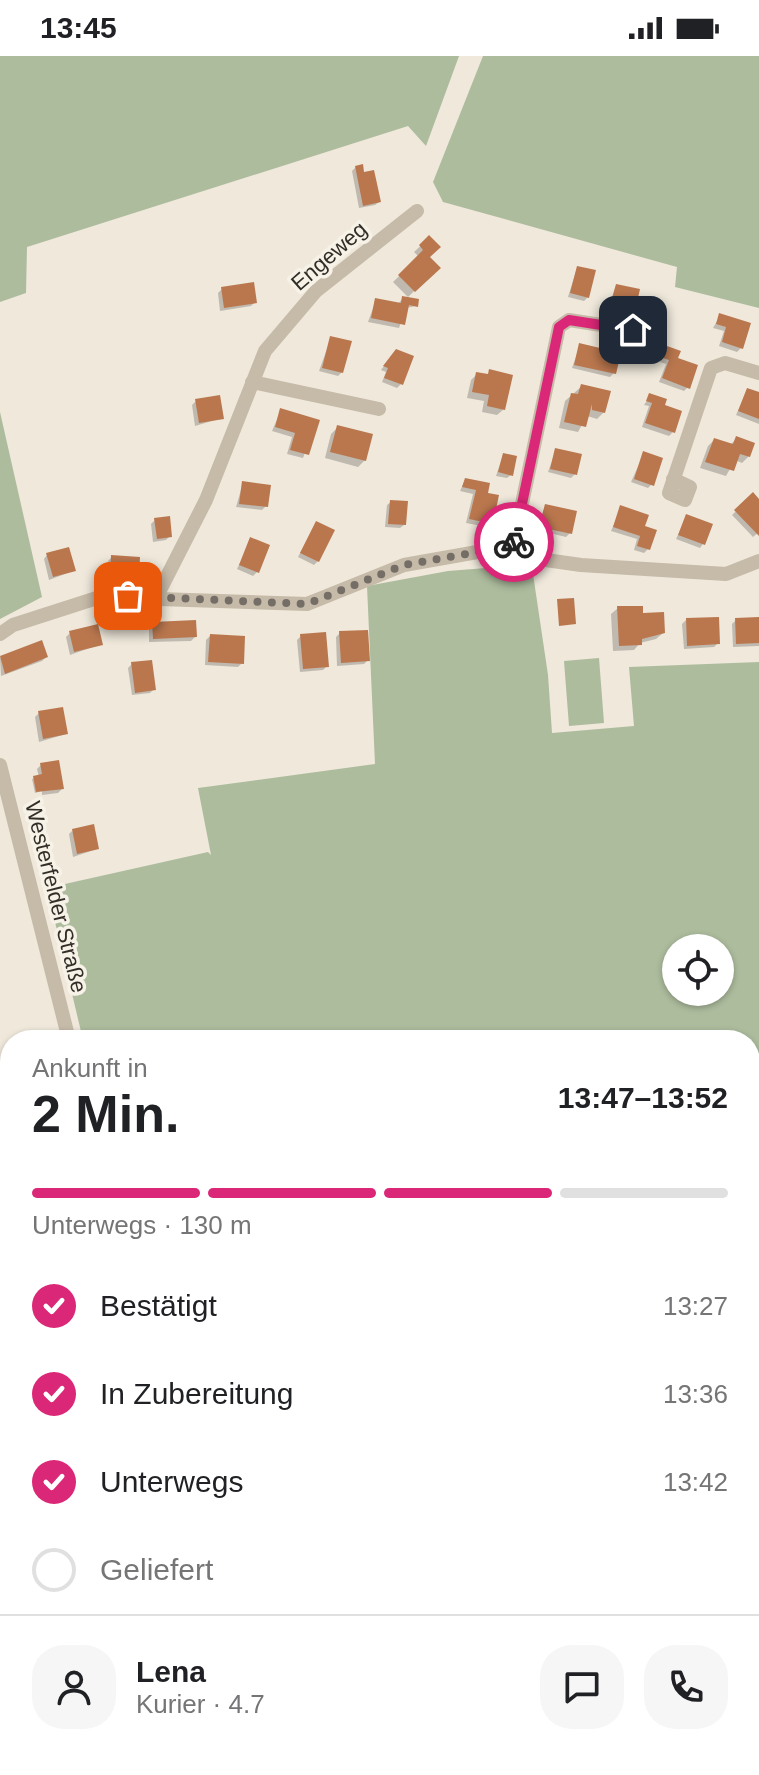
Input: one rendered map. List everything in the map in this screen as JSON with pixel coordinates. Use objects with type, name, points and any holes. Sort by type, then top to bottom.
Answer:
[{"type":"street","name":"Engeweg","points":[[157,596],[206,500],[265,351],[316,291],[417,211]]},
{"type":"street","points":[[511,556],[559,327],[569,320],[633,330]]},
{"type":"street","points":[[673,479],[711,368],[725,363],[759,373]]},
{"type":"street","points":[[252,382],[379,409]]},
{"type":"street","points":[[0,634],[13,625],[100,597],[157,596],[307,604],[404,565],[483,551],[581,565],[726,574],[759,561]]},
{"type":"street","name":"Westerfelder Straße","points":[[0,765],[66,1030]]},
{"type":"green space","points":[[0,56],[459,56],[426,146],[408,126],[27,247],[26,293],[0,302]]},
{"type":"green space","points":[[483,56],[759,56],[759,308],[675,287],[677,267],[443,202],[433,182]]},
{"type":"green space","points":[[0,412],[42,597],[0,619]]},
{"type":"green space","points":[[486,568],[533,574],[548,675],[552,733],[634,726],[629,667],[759,662],[759,1030],[81,1030],[47,888],[208,852],[211,855],[198,788],[375,764],[367,586],[448,571]]},
{"type":"green space","points":[[599,658],[604,723],[569,726],[564,661]]},
{"type":"building","points":[[363,164],[364,172],[374,170],[381,202],[363,206],[355,166]]},
{"type":"building","points":[[429,235],[441,247],[430,257],[441,268],[415,292],[398,275],[423,250],[419,245]]},
{"type":"building","points":[[577,266],[596,270],[589,298],[570,293]]},
{"type":"building","points":[[254,282],[257,303],[224,308],[221,287]]},
{"type":"building","points":[[616,284],[640,289],[636,307],[611,302]]},
{"type":"building","points":[[402,296],[419,299],[418,307],[409,305],[405,325],[371,318],[375,298],[401,303]]},
{"type":"building","points":[[719,313],[751,323],[743,349],[722,342],[726,327],[716,324]]},
{"type":"building","points":[[330,336],[352,341],[343,373],[322,368]]},
{"type":"building","points":[[579,343],[621,353],[616,374],[574,365]]},
{"type":"building","points":[[667,346],[681,351],[678,358],[698,365],[690,389],[662,378],[669,360],[663,358]]},
{"type":"building","points":[[396,349],[414,356],[403,385],[384,378],[388,368],[383,366]]},
{"type":"building","points":[[489,369],[513,375],[505,410],[487,406],[489,395],[472,392],[476,372],[488,374]]},
{"type":"building","points":[[581,384],[611,391],[605,413],[592,410],[592,404],[586,427],[564,422],[571,393],[578,394]]},
{"type":"building","points":[[747,388],[759,392],[759,419],[738,411]]},
{"type":"building","points":[[649,393],[667,399],[665,405],[682,411],[675,433],[645,423],[652,403],[646,401]]},
{"type":"building","points":[[220,395],[224,419],[199,423],[195,399]]},
{"type":"building","points":[[280,408],[320,420],[309,455],[290,450],[295,433],[275,427]]},
{"type":"building","points":[[337,425],[373,434],[366,461],[330,452]]},
{"type":"building","points":[[736,436],[755,443],[750,457],[740,454],[734,471],[705,462],[714,438],[733,444]]},
{"type":"building","points":[[555,448],[582,454],[577,475],[550,469]]},
{"type":"building","points":[[643,451],[663,458],[654,486],[634,479]]},
{"type":"building","points":[[503,453],[517,456],[513,476],[498,472]]},
{"type":"building","points":[[465,478],[490,483],[488,493],[499,495],[493,524],[469,519],[476,490],[462,487]]},
{"type":"building","points":[[242,481],[271,485],[268,507],[239,504]]},
{"type":"building","points":[[753,492],[759,499],[759,536],[734,510]]},
{"type":"building","points":[[390,500],[408,501],[406,525],[388,524]]},
{"type":"building","points":[[545,504],[577,511],[572,534],[539,527]]},
{"type":"building","points":[[620,505],[649,515],[645,526],[657,530],[650,550],[637,546],[640,536],[613,527]]},
{"type":"building","points":[[686,514],[713,524],[705,545],[678,535]]},
{"type":"building","points":[[170,516],[172,537],[157,539],[154,518]]},
{"type":"building","points":[[316,521],[335,530],[319,562],[300,553]]},
{"type":"building","points":[[250,537],[270,545],[259,573],[239,565]]},
{"type":"building","points":[[69,547],[76,571],[53,577],[46,553]]},
{"type":"building","points":[[111,555],[140,557],[139,580],[110,578]]},
{"type":"building","points":[[574,598],[576,624],[559,626],[557,599]]},
{"type":"building","points":[[617,606],[643,606],[643,613],[664,612],[665,633],[642,639],[642,645],[619,646]]},
{"type":"building","points":[[719,617],[720,644],[687,646],[686,618]]},
{"type":"building","points":[[759,617],[759,643],[736,644],[735,618]]},
{"type":"building","points":[[196,620],[197,637],[153,639],[152,622]]},
{"type":"building","points":[[98,624],[103,645],[74,652],[69,631]]},
{"type":"building","points":[[368,630],[370,661],[341,663],[339,631]]},
{"type":"building","points":[[326,632],[329,667],[303,669],[300,634]]},
{"type":"building","points":[[210,634],[245,636],[244,664],[208,662]]},
{"type":"building","points":[[42,640],[48,657],[5,674],[0,656]]},
{"type":"building","points":[[152,660],[156,690],[135,693],[131,662]]},
{"type":"building","points":[[63,707],[68,734],[43,739],[38,711]]},
{"type":"building","points":[[59,760],[64,789],[36,792],[33,776],[42,774],[40,763]]},
{"type":"building","points":[[94,824],[99,849],[77,854],[72,829]]},
{"type":"way so far","points":[[128,596],[307,604],[404,565],[483,551],[511,556],[514,542]]},
{"type":"route","points":[[514,542],[554,339],[559,327],[569,320],[633,330]]}]
